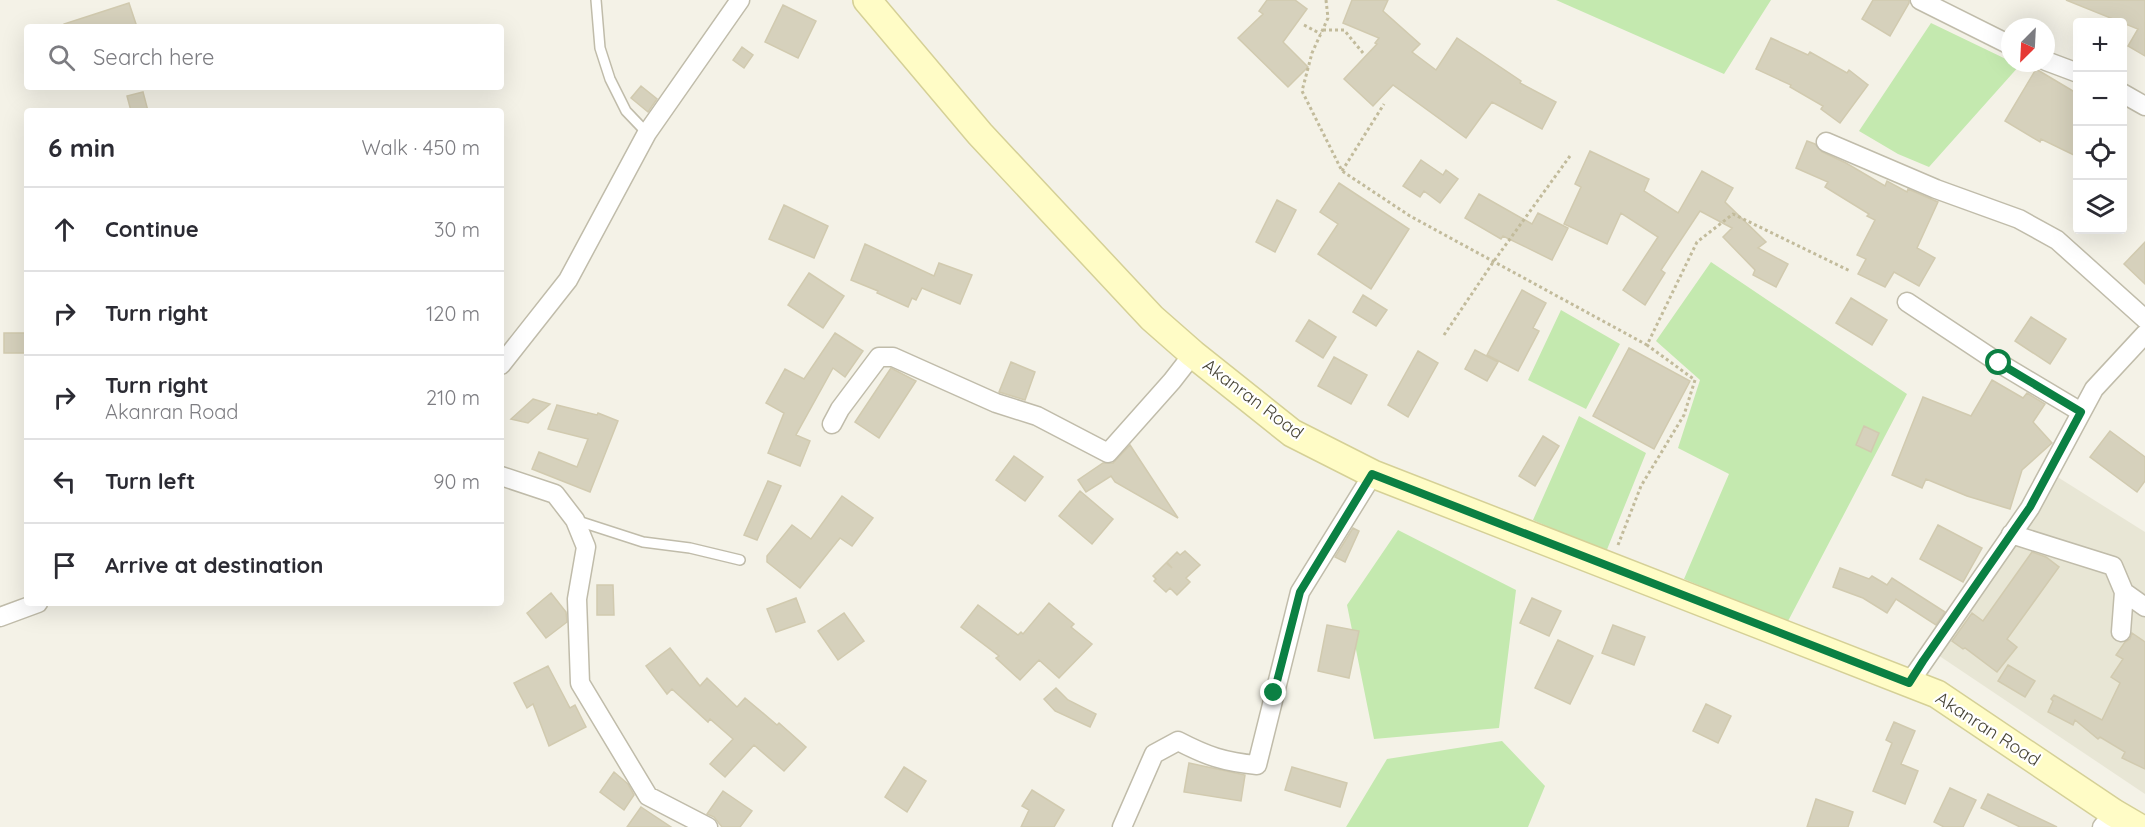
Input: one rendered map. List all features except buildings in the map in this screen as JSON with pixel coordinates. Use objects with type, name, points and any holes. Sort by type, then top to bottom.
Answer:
[{"type":"main road","name":"Akanran Road","points":[[867,0],[980,134],[1152,318],[1292,433],[1372,474],[1937,694],[2108,820],[2138,827]]},
{"type":"street","points":[[504,361],[568,280],[647,133],[740,0]]},
{"type":"street","points":[[1920,0],[2001,40]]},
{"type":"street","points":[[2055,65],[2075,72]]},
{"type":"street","points":[[2127,96],[2145,106]]},
{"type":"street","points":[[1826,142],[1936,189],[2019,219],[2057,240],[2145,319]]},
{"type":"street","points":[[1907,302],[1999,363],[2081,412]]},
{"type":"street","points":[[1909,683],[2030,507],[2094,389],[2145,334]]},
{"type":"street","points":[[832,424],[840,409],[879,357],[893,357],[996,403],[1037,416],[1108,453],[1193,354]]},
{"type":"street","points":[[1122,827],[1154,754],[1178,741],[1209,757],[1233,763],[1257,765],[1300,592],[1372,474]]},
{"type":"street","points":[[504,477],[555,494],[576,520],[586,547],[577,599],[580,683],[648,796],[672,819],[708,827]]},
{"type":"street","points":[[2011,534],[2113,566],[2124,592],[2121,632]]},
{"type":"street","points":[[2124,592],[2145,607]]},
{"type":"street","points":[[0,617],[30,606]]},
{"type":"lane","points":[[596,0],[600,48],[610,79],[626,111],[647,133]]},
{"type":"lane","points":[[576,520],[643,542],[690,548],[740,560]]},
{"type":"path","points":[[1326,0],[1328,18],[1312,53],[1302,91],[1342,171],[1410,216],[1647,345],[1695,381],[1684,415],[1641,486],[1610,566]]},
{"type":"path","points":[[1304,26],[1322,32],[1344,30],[1363,53]]},
{"type":"path","points":[[1342,171],[1384,104]]},
{"type":"path","points":[[1444,335],[1570,156]]},
{"type":"path","points":[[1647,345],[1697,242],[1733,214],[1850,271]]},
{"type":"shaded area","points":[[2048,471],[2145,532],[2145,794],[1929,649]]},
{"type":"green space","points":[[1556,0],[1771,0],[1724,74]]},
{"type":"green space","points":[[1931,23],[2001,57],[2001,72],[2014,72],[1929,167],[1898,154],[1859,131]]},
{"type":"green space","points":[[1711,262],[1907,394],[1787,623],[1684,579],[1729,474],[1678,448],[1700,380],[1656,341]]},
{"type":"green space","points":[[1561,310],[1620,344],[1586,409],[1528,380]]},
{"type":"green space","points":[[1579,416],[1646,453],[1606,552],[1533,520]]},
{"type":"green space","points":[[1398,530],[1516,590],[1499,728],[1374,739],[1347,605]]},
{"type":"green space","points":[[1502,741],[1545,786],[1528,827],[1346,827],[1387,759]]},
{"type":"route","points":[[1274,693],[1300,592],[1372,474],[1909,683],[2030,507],[2081,412],[1999,363]]}]
